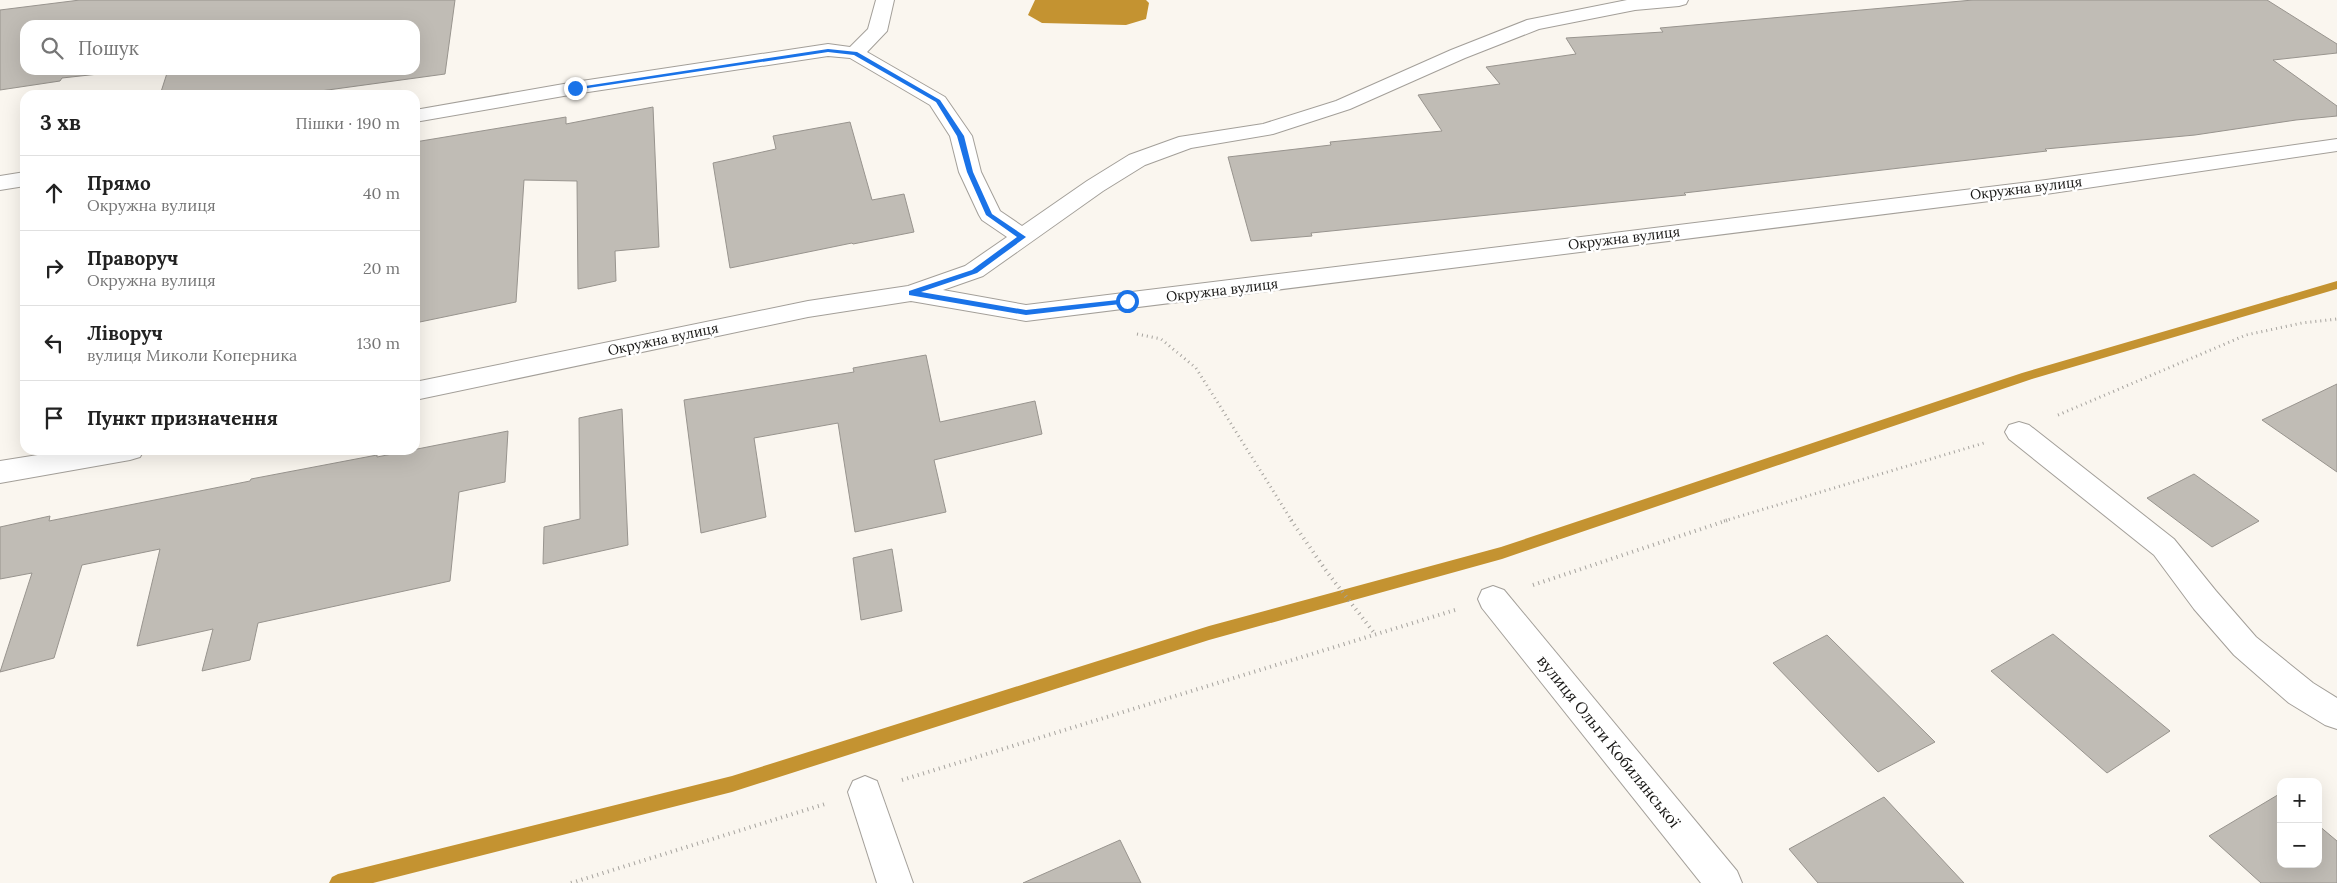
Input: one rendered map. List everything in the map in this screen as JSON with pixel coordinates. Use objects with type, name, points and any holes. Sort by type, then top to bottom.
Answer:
[{"type":"street","points":[[855,53],[877,31],[885,0]]},
{"type":"street","name":"Окружна вулиця","points":[[420,390],[808,309],[911,293],[974,271],[1095,186],[1138,160],[1187,142],[1266,130],[1343,105],[1458,54],[1534,24],[1635,4],[1679,0]]},
{"type":"street","points":[[420,115],[575,88],[828,50],[855,53],[938,101],[961,136],[970,172],[990,215],[1022,237]]},
{"type":"street","name":"Окружна вулиця","points":[[911,293],[1026,312],[1270,284],[2046,186],[2337,145]]},
{"type":"street","points":[[0,183],[20,180]]},
{"type":"street","points":[[2019,432],[2164,548],[2205,600],[2245,646],[2301,692],[2337,715]]},
{"type":"street","points":[[0,472],[100,455]]},
{"type":"street","name":"вулиця Ольги Кобилянської","points":[[1493,598],[1724,883]]},
{"type":"street","points":[[866,792],[895,883]]},
{"type":"path","points":[[1132,334],[1161,339],[1196,368],[1232,423],[1285,511],[1327,572],[1375,635]]},
{"type":"shaded area","points":[[1035,0],[1146,0],[1149,3],[1146,19],[1126,25],[1042,23],[1028,15]]},
{"type":"building","points":[[80,0],[455,0],[445,74],[328,90],[162,90],[166,75],[420,75],[420,20],[20,20],[20,75],[89,75],[62,78],[60,81],[0,90],[0,10]]},
{"type":"building","points":[[1973,0],[2267,0],[2337,44],[2337,53],[2273,60],[2337,106],[2337,116],[2195,135],[2045,149],[2047,151],[1684,193],[1686,195],[1311,233],[1312,236],[1251,241],[1228,157],[1331,145],[1330,142],[1442,131],[1418,95],[1500,84],[1486,67],[1576,54],[1566,38],[1663,32],[1660,28]]},
{"type":"building","points":[[653,107],[659,247],[615,251],[616,281],[578,289],[577,181],[524,180],[516,302],[420,322],[420,141],[566,117],[566,124]]},
{"type":"building","points":[[850,122],[872,200],[904,194],[914,232],[730,268],[713,163],[776,149],[773,136]]},
{"type":"building","points":[[926,355],[940,422],[1035,401],[1042,434],[934,460],[946,512],[855,532],[838,423],[754,438],[766,517],[701,533],[684,400],[854,372],[853,368]]},
{"type":"building","points":[[2337,384],[2337,472],[2262,420]]},
{"type":"building","points":[[622,409],[628,545],[543,564],[544,527],[580,519],[579,418]]},
{"type":"building","points":[[508,431],[505,482],[459,492],[450,581],[258,623],[250,660],[202,671],[213,629],[137,646],[160,549],[82,565],[54,658],[0,672],[32,573],[0,579],[0,527],[50,516],[49,521],[377,455],[377,457],[387,455],[420,455],[420,448]]},
{"type":"building","points":[[2194,474],[2259,521],[2212,547],[2147,498]]},
{"type":"building","points":[[892,549],[902,611],[861,620],[853,558]]},
{"type":"building","points":[[2053,634],[2170,731],[2107,773],[1991,671]]},
{"type":"building","points":[[1827,635],[1935,742],[1878,772],[1773,663]]},
{"type":"building","points":[[2277,795],[2277,868],[2322,868],[2322,828],[2337,841],[2337,883],[2261,883],[2209,836]]},
{"type":"building","points":[[1884,797],[1964,883],[1818,883],[1789,849]]},
{"type":"building","points":[[1120,840],[1141,883],[1023,883]]},
{"type":"waterway","points":[[338,883],[732,784],[1209,633],[1502,553],[2027,376],[2337,285]]},
{"type":"route","points":[[575,88],[828,50],[855,53],[938,101],[961,136],[970,172],[990,215],[1022,237],[974,271],[911,293],[1026,312],[1127,301]]}]
